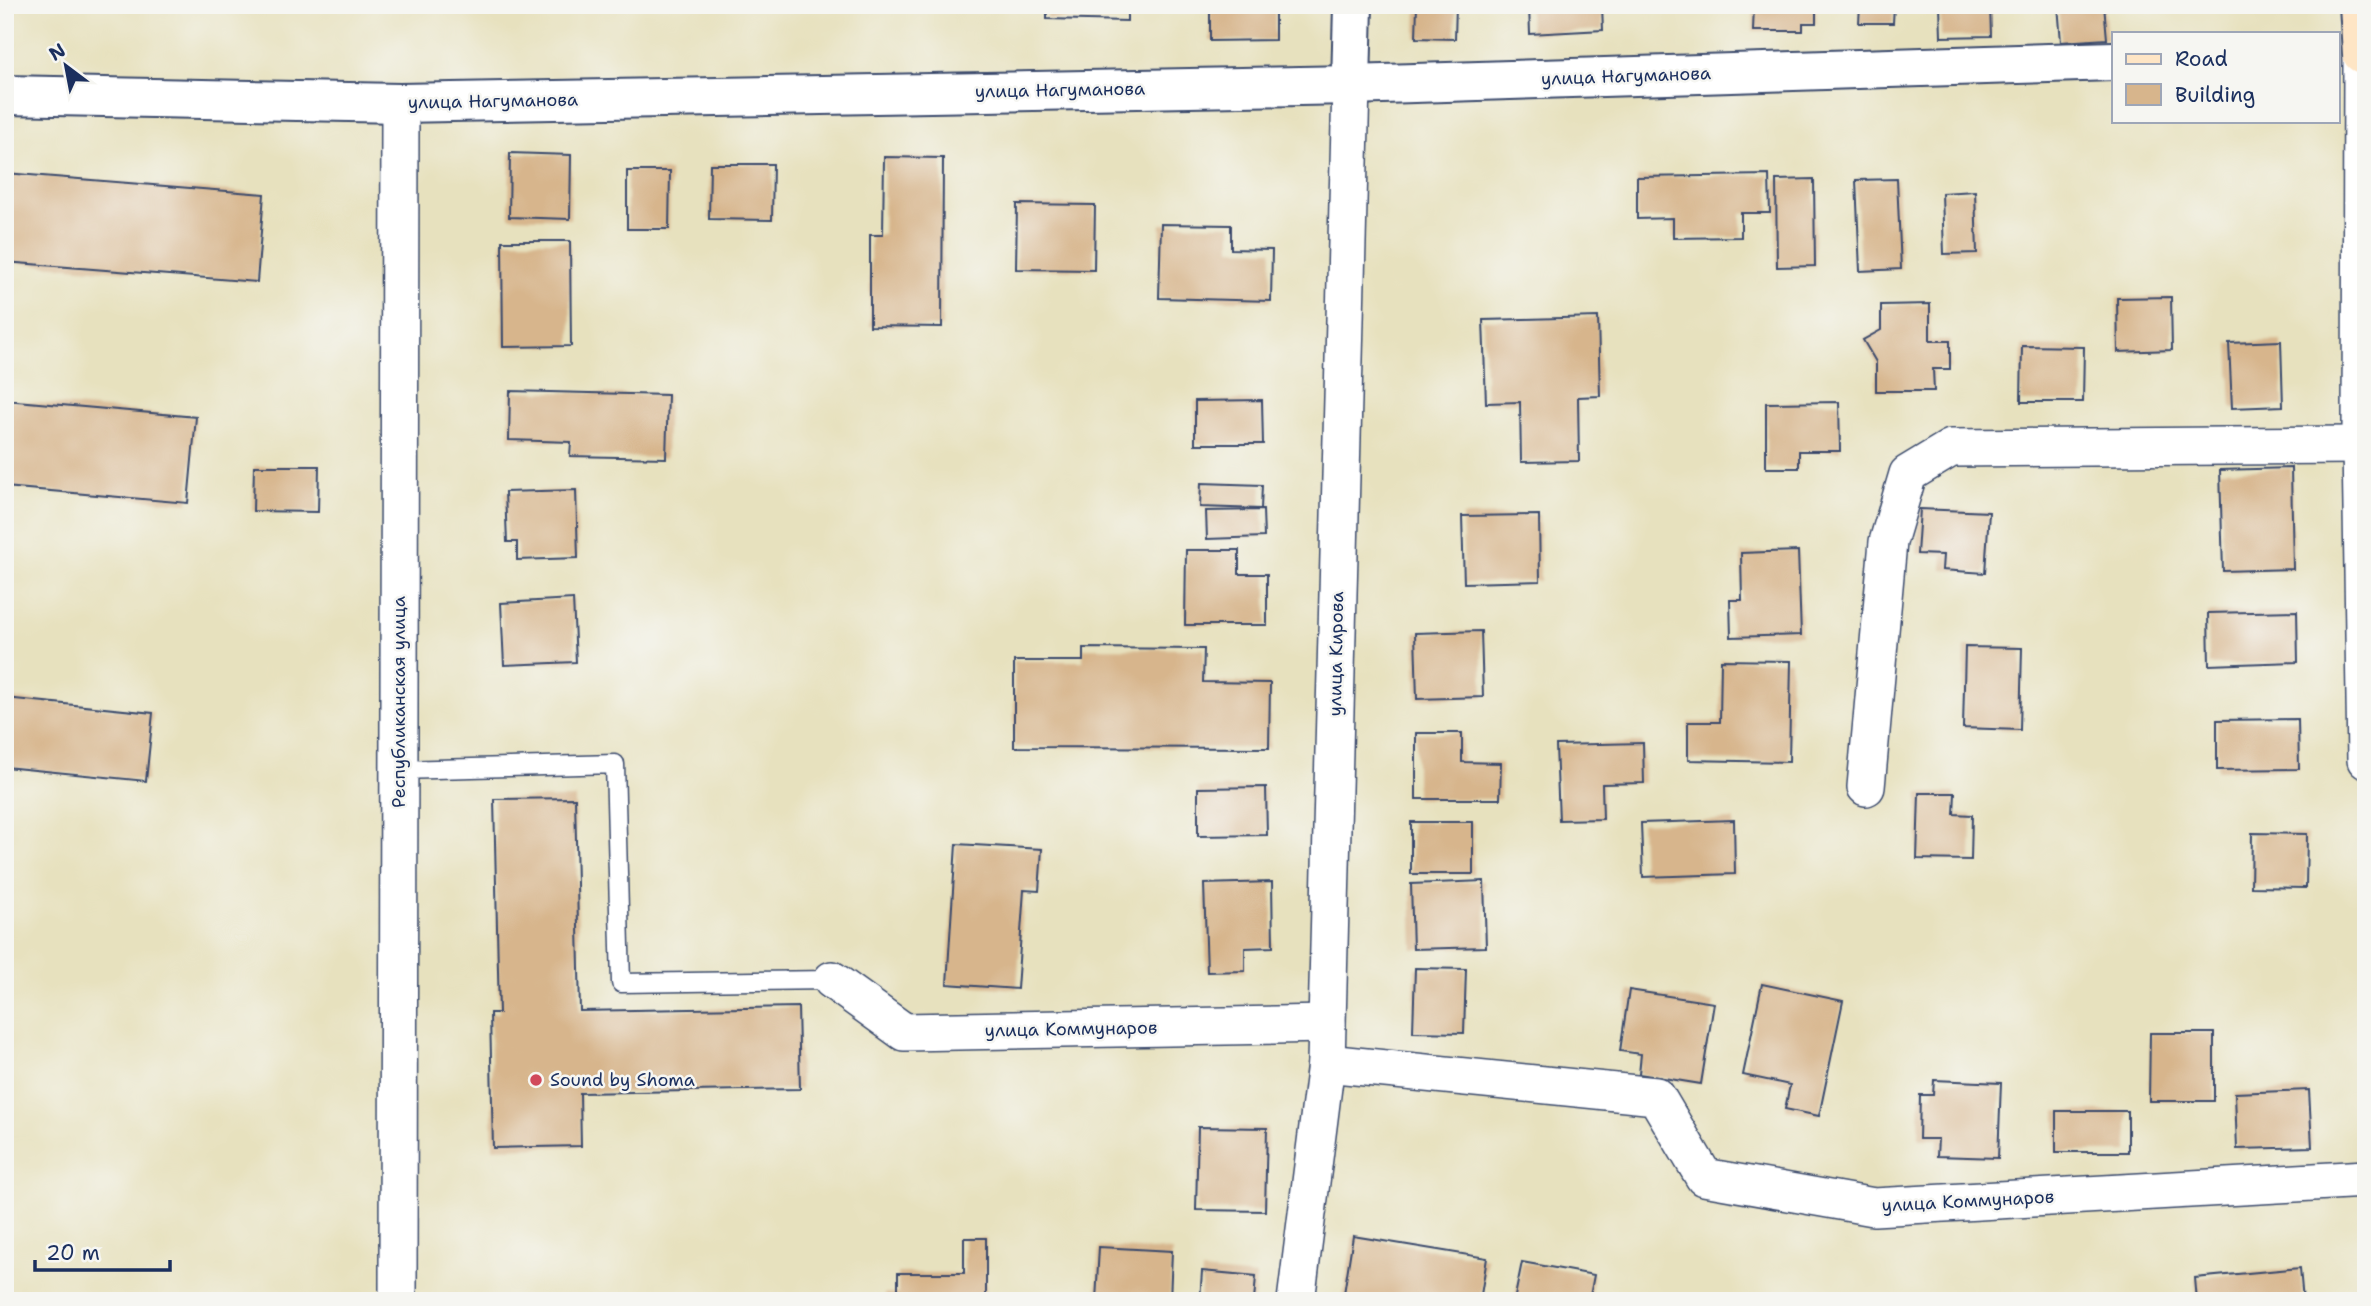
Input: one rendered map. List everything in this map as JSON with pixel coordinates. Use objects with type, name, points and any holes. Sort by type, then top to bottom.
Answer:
[{"type":"main road","points":[[2355,54],[2359,5]]},
{"type":"street","name":"улица Кирова","points":[[1296,1301],[1326,1063],[1353,5]]},
{"type":"street","points":[[2355,54],[2366,760]]},
{"type":"street","name":"улица Нагуманова","points":[[5,95],[400,103],[1351,85],[2112,61]]},
{"type":"street","name":"Республиканская улица","points":[[398,1301],[400,103]]},
{"type":"street","points":[[1866,787],[1888,542],[1908,474],[1951,448],[2361,445]]},
{"type":"street","name":"улица Коммунаров","points":[[832,980],[904,1032],[1327,1024]]},
{"type":"street","name":"улица Коммунаров","points":[[1326,1063],[1656,1097],[1704,1177],[1874,1207],[2366,1179]]},
{"type":"lane","points":[[399,770],[615,764],[621,983],[832,980]]},
{"type":"building","points":[[1047,5],[1127,5],[1127,21],[1047,19]]},
{"type":"building","points":[[1210,5],[1275,5],[1275,40],[1210,41]]},
{"type":"building","points":[[1417,5],[1456,5],[1455,39],[1416,38]]},
{"type":"building","points":[[1529,5],[1602,5],[1603,30],[1530,34]]},
{"type":"building","points":[[1754,5],[1816,5],[1816,23],[1803,23],[1803,31],[1753,31]]},
{"type":"building","points":[[1860,5],[1894,5],[1893,23],[1859,23]]},
{"type":"building","points":[[1940,5],[1990,5],[1991,36],[1941,37]]},
{"type":"building","points":[[2058,5],[2104,5],[2107,39],[2061,42]]},
{"type":"building","points":[[510,153],[571,155],[570,219],[509,217]]},
{"type":"building","points":[[884,157],[943,158],[942,327],[870,326],[870,235],[883,235]]},
{"type":"building","points":[[710,164],[773,164],[772,220],[709,219]]},
{"type":"building","points":[[627,171],[670,171],[669,229],[627,229]]},
{"type":"building","points":[[5,173],[264,194],[257,282],[5,262]]},
{"type":"building","points":[[1769,175],[1770,213],[1741,213],[1741,237],[1673,238],[1673,218],[1637,219],[1637,177]]},
{"type":"building","points":[[1814,179],[1815,266],[1777,267],[1776,180]]},
{"type":"building","points":[[1897,179],[1901,269],[1860,271],[1856,180]]},
{"type":"building","points":[[1975,191],[1977,253],[1944,254],[1942,193]]},
{"type":"building","points":[[1017,204],[1095,205],[1094,270],[1016,269]]},
{"type":"building","points":[[1161,224],[1231,225],[1231,249],[1272,250],[1271,301],[1159,298]]},
{"type":"building","points":[[502,241],[570,241],[571,346],[503,347]]},
{"type":"building","points":[[2171,297],[2172,350],[2118,352],[2117,298]]},
{"type":"building","points":[[1930,304],[1930,341],[1950,341],[1950,369],[1933,369],[1934,391],[1876,391],[1876,362],[1863,340],[1881,330],[1881,305]]},
{"type":"building","points":[[1598,317],[1600,396],[1578,397],[1579,461],[1521,462],[1520,402],[1486,403],[1483,320]]},
{"type":"building","points":[[2281,341],[2283,406],[2232,408],[2229,343]]},
{"type":"building","points":[[2022,346],[2084,347],[2083,402],[2021,402]]},
{"type":"building","points":[[510,391],[668,395],[666,458],[570,456],[571,442],[509,440]]},
{"type":"building","points":[[5,400],[196,417],[188,503],[5,487]]},
{"type":"building","points":[[1262,400],[1263,444],[1195,444],[1195,401]]},
{"type":"building","points":[[1839,402],[1840,451],[1799,451],[1799,468],[1766,468],[1766,403]]},
{"type":"building","points":[[254,466],[319,466],[318,512],[253,511]]},
{"type":"building","points":[[2291,468],[2293,569],[2223,571],[2220,470]]},
{"type":"building","points":[[1201,483],[1262,485],[1261,509],[1200,507]]},
{"type":"building","points":[[576,490],[578,558],[517,560],[517,542],[507,542],[505,492]]},
{"type":"building","points":[[1920,509],[1989,512],[1985,573],[1942,570],[1943,555],[1917,554]]},
{"type":"building","points":[[1263,510],[1264,537],[1207,539],[1206,511]]},
{"type":"building","points":[[1539,515],[1540,581],[1464,583],[1462,516]]},
{"type":"building","points":[[1186,550],[1239,550],[1239,574],[1267,574],[1267,625],[1185,625]]},
{"type":"building","points":[[1798,551],[1801,635],[1731,637],[1730,600],[1742,600],[1741,553]]},
{"type":"building","points":[[573,599],[576,662],[504,665],[501,603]]},
{"type":"building","points":[[2297,611],[2298,662],[2209,665],[2208,613]]},
{"type":"building","points":[[1481,631],[1483,697],[1417,699],[1415,633]]},
{"type":"building","points":[[1965,647],[2022,648],[2020,730],[1963,728]]},
{"type":"building","points":[[1083,648],[1204,649],[1203,682],[1270,683],[1269,748],[1014,747],[1014,661],[1083,661]]},
{"type":"building","points":[[1721,660],[1791,661],[1789,762],[1688,760],[1688,722],[1720,722]]},
{"type":"building","points":[[5,698],[153,713],[146,781],[5,767]]},
{"type":"building","points":[[2298,719],[2299,769],[2217,770],[2217,720]]},
{"type":"building","points":[[1416,733],[1462,733],[1462,762],[1501,763],[1500,799],[1416,799]]},
{"type":"building","points":[[1643,743],[1644,783],[1602,784],[1603,819],[1559,820],[1556,745]]},
{"type":"building","points":[[1266,787],[1267,835],[1198,836],[1198,788]]},
{"type":"building","points":[[1919,793],[1955,793],[1954,814],[1972,815],[1971,860],[1917,859]]},
{"type":"building","points":[[575,798],[580,1011],[798,1007],[800,1089],[580,1093],[581,1146],[493,1148],[490,1013],[499,1013],[494,799]]},
{"type":"building","points":[[1734,820],[1735,874],[1643,877],[1641,823]]},
{"type":"building","points":[[1411,822],[1473,822],[1473,874],[1411,874]]},
{"type":"building","points":[[2252,833],[2307,834],[2306,888],[2251,887]]},
{"type":"building","points":[[956,844],[1042,849],[1039,891],[1024,890],[1017,989],[947,984]]},
{"type":"building","points":[[1484,881],[1486,947],[1413,949],[1411,884]]},
{"type":"building","points":[[1272,882],[1273,947],[1245,948],[1245,971],[1207,972],[1204,884]]},
{"type":"building","points":[[1415,968],[1466,969],[1464,1033],[1413,1032]]},
{"type":"building","points":[[1762,984],[1843,1001],[1819,1116],[1785,1109],[1790,1085],[1743,1075]]},
{"type":"building","points":[[1629,990],[1714,1003],[1701,1084],[1639,1074],[1641,1054],[1620,1051]]},
{"type":"building","points":[[2150,1033],[2214,1033],[2214,1101],[2149,1101]]},
{"type":"building","points":[[1934,1080],[2001,1083],[1998,1158],[1937,1156],[1938,1139],[1919,1139],[1920,1095],[1933,1095]]},
{"type":"building","points":[[2309,1090],[2312,1147],[2237,1149],[2235,1093]]},
{"type":"building","points":[[2056,1111],[2128,1111],[2128,1152],[2056,1152]]},
{"type":"building","points":[[1198,1127],[1267,1128],[1265,1211],[1196,1210]]},
{"type":"building","points":[[1353,1236],[1487,1258],[1480,1301],[1343,1300]]},
{"type":"building","points":[[964,1238],[986,1238],[986,1301],[885,1301],[885,1293],[898,1294],[898,1273],[964,1273]]},
{"type":"building","points":[[1099,1247],[1172,1251],[1170,1301],[1096,1301]]},
{"type":"building","points":[[1522,1262],[1594,1275],[1589,1301],[1514,1301]]},
{"type":"building","points":[[2300,1268],[2303,1301],[2197,1301],[2195,1278]]},
{"type":"building","points":[[1202,1271],[1256,1276],[1254,1301],[1200,1301]]},
{"type":"place","name":"Sound by Shoma","points":[[536,1080]]}]
